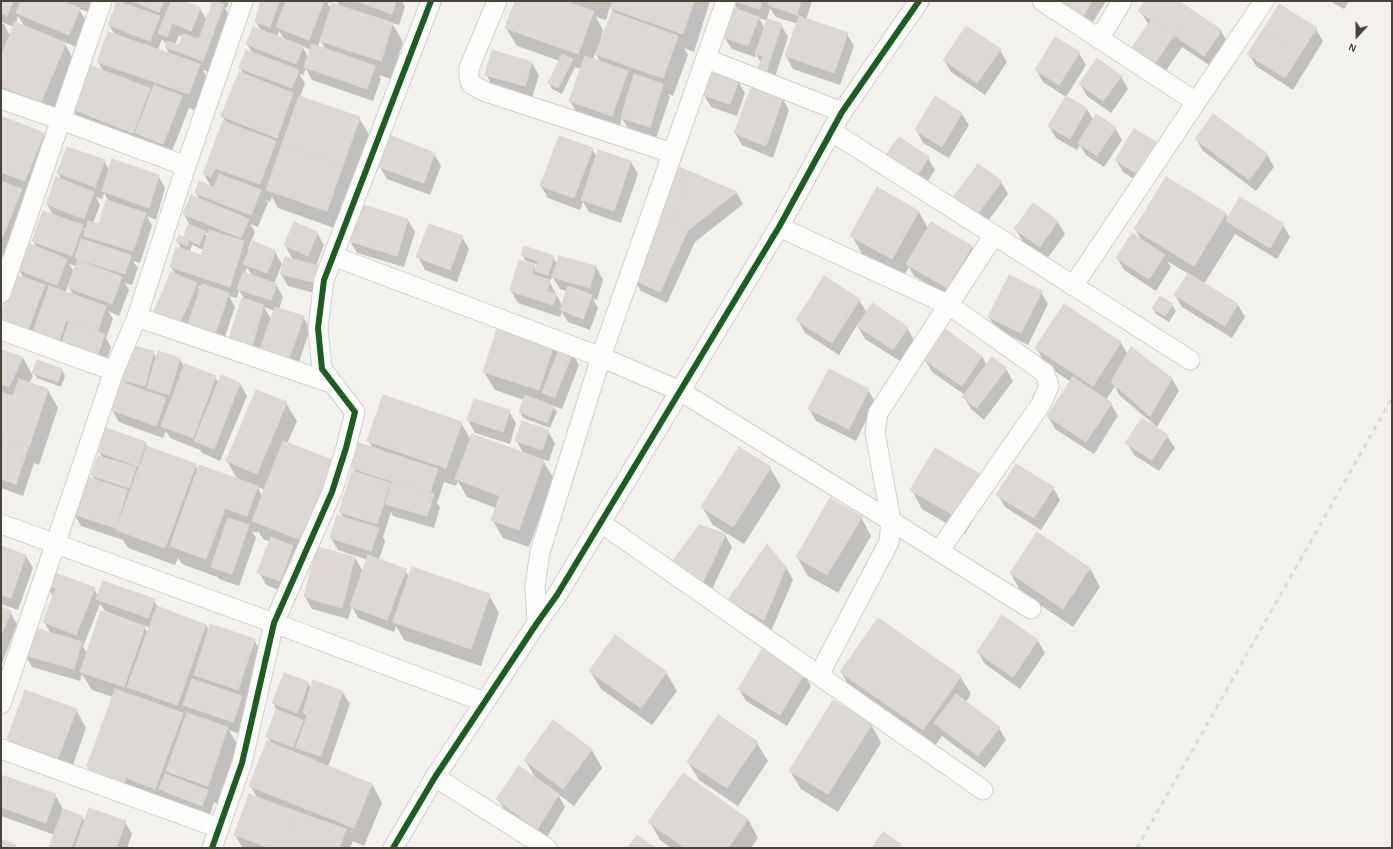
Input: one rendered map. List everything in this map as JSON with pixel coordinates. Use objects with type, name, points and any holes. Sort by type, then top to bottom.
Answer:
[{"type":"street","points":[[1,293],[102,1]]},
{"type":"street","points":[[1,704],[114,371],[137,317],[186,166],[243,1]]},
{"type":"street","points":[[212,848],[242,763],[274,622],[332,492],[346,448],[355,412],[322,369],[318,328],[324,280],[431,1]]},
{"type":"street","points":[[497,1],[469,68],[471,84],[486,92],[672,153]]},
{"type":"street","points":[[537,623],[535,586],[540,552],[601,357],[672,153],[707,59],[726,1]]},
{"type":"street","points":[[393,848],[435,778],[557,595],[601,523],[779,227],[842,112],[919,1]]},
{"type":"street","points":[[1042,1],[1196,102]]},
{"type":"street","points":[[1099,39],[1122,1]]},
{"type":"street","points":[[1073,286],[1264,1]]},
{"type":"street","points":[[707,59],[842,112]]},
{"type":"street","points":[[1,99],[186,166]]},
{"type":"street","points":[[831,131],[1190,360]]},
{"type":"street","points":[[779,227],[948,305],[1045,372],[1049,386],[1041,404],[939,551]]},
{"type":"street","points":[[819,675],[889,542],[891,520],[875,432],[878,413],[994,235]]},
{"type":"street","points":[[333,256],[601,357],[680,391],[891,520],[1030,609]]},
{"type":"street","points":[[137,317],[334,384]]},
{"type":"street","points":[[1,330],[114,371]]},
{"type":"street","points":[[601,523],[983,790]]},
{"type":"street","points":[[1,524],[274,622],[485,702]]},
{"type":"street","points":[[1,749],[219,828]]},
{"type":"street","points":[[435,778],[547,848]]},
{"type":"building","points":[[1,1],[13,1],[7,16],[1,13]]},
{"type":"building","points":[[21,1],[62,1],[80,8],[69,35],[16,13]]},
{"type":"building","points":[[117,1],[160,16],[150,41],[108,25]]},
{"type":"building","points":[[132,1],[164,1],[159,12]]},
{"type":"building","points":[[171,1],[184,1],[201,8],[191,31],[172,23],[167,37],[158,33]]},
{"type":"building","points":[[213,1],[224,4],[203,61],[165,47],[167,41],[179,45],[183,34],[199,39]]},
{"type":"building","points":[[261,1],[279,1],[270,27],[255,22]]},
{"type":"building","points":[[286,1],[324,1],[309,40],[276,27]]},
{"type":"building","points":[[356,1],[396,1],[392,14]]},
{"type":"building","points":[[515,1],[565,1],[594,11],[578,54],[505,28]]},
{"type":"building","points":[[612,1],[694,1],[683,34],[610,8]]},
{"type":"building","points":[[734,1],[762,1],[760,9]]},
{"type":"building","points":[[769,1],[801,1],[797,15],[768,5]]},
{"type":"building","points":[[1058,1],[1092,1],[1083,16]]},
{"type":"building","points":[[1145,1],[1179,1],[1192,10],[1174,35],[1138,11]]},
{"type":"building","points":[[332,3],[393,23],[381,61],[320,41]]},
{"type":"building","points":[[1279,4],[1317,28],[1300,54],[1263,30]]},
{"type":"building","points":[[733,8],[759,17],[748,46],[723,37]]},
{"type":"building","points":[[1192,10],[1222,30],[1204,56],[1174,35]]},
{"type":"building","points":[[612,12],[678,36],[663,78],[595,54]]},
{"type":"building","points":[[799,16],[848,33],[834,73],[785,56]]},
{"type":"building","points":[[767,19],[782,24],[766,72],[758,68],[763,56],[755,54]]},
{"type":"building","points":[[1151,20],[1174,35],[1151,69],[1128,53]]},
{"type":"building","points":[[15,22],[66,43],[41,102],[1,86],[1,56]]},
{"type":"building","points":[[966,26],[1001,49],[977,83],[943,60]]},
{"type":"building","points":[[253,27],[303,46],[296,64],[246,44]]},
{"type":"building","points":[[1263,30],[1300,54],[1285,78],[1247,54]]},
{"type":"building","points":[[108,32],[200,64],[189,94],[97,62]]},
{"type":"building","points":[[1055,37],[1080,52],[1059,85],[1035,70]]},
{"type":"building","points":[[312,44],[375,66],[367,89],[304,67]]},
{"type":"building","points":[[246,50],[299,70],[292,88],[239,68]]},
{"type":"building","points":[[492,50],[532,62],[525,86],[485,75]]},
{"type":"building","points":[[562,54],[573,59],[558,88],[548,83]]},
{"type":"building","points":[[585,56],[628,71],[612,116],[569,101]]},
{"type":"building","points":[[1097,58],[1122,76],[1103,101],[1079,84]]},
{"type":"building","points":[[89,65],[150,88],[133,133],[72,109]]},
{"type":"building","points":[[712,70],[739,80],[730,104],[703,95]]},
{"type":"building","points":[[239,72],[293,93],[277,138],[221,116]]},
{"type":"building","points":[[634,74],[663,84],[650,127],[621,118]]},
{"type":"building","points":[[154,85],[182,96],[163,144],[135,133]]},
{"type":"building","points":[[752,85],[783,97],[766,146],[734,133]]},
{"type":"building","points":[[299,96],[360,117],[343,165],[282,144]]},
{"type":"building","points":[[935,96],[962,113],[942,147],[915,130]]},
{"type":"building","points":[[1066,96],[1087,108],[1070,139],[1048,126]]},
{"type":"building","points":[[1096,114],[1116,127],[1097,156],[1078,143]]},
{"type":"building","points":[[1213,114],[1268,154],[1249,180],[1195,139]]},
{"type":"building","points":[[1,116],[44,133],[25,181],[1,172]]},
{"type":"building","points":[[223,121],[276,141],[260,184],[215,168],[211,177],[203,174]]},
{"type":"building","points":[[1134,129],[1157,142],[1138,174],[1115,160]]},
{"type":"building","points":[[391,136],[435,153],[424,183],[379,167]]},
{"type":"building","points":[[559,136],[593,148],[574,198],[540,186]]},
{"type":"building","points":[[899,137],[929,157],[916,177],[885,156]]},
{"type":"building","points":[[282,144],[343,165],[327,211],[266,190]]},
{"type":"building","points":[[67,147],[105,160],[95,187],[57,173]]},
{"type":"building","points":[[598,150],[631,161],[614,211],[581,200]]},
{"type":"building","points":[[112,159],[159,175],[149,208],[102,191]]},
{"type":"building","points":[[978,164],[1002,181],[978,213],[954,196]]},
{"type":"building","points":[[672,165],[684,169],[679,182],[687,185],[672,222],[656,215]]},
{"type":"building","points":[[684,169],[737,192],[688,230],[672,222],[687,185],[679,182]]},
{"type":"building","points":[[219,174],[261,190],[251,215],[195,193],[199,181],[214,187]]},
{"type":"building","points":[[56,177],[94,192],[84,219],[46,204]]},
{"type":"building","points":[[1166,177],[1226,213],[1194,266],[1134,229]]},
{"type":"building","points":[[1,181],[22,189],[1,240]]},
{"type":"building","points":[[877,187],[919,211],[892,259],[850,236]]},
{"type":"building","points":[[191,195],[249,219],[241,238],[183,214]]},
{"type":"building","points":[[1240,197],[1284,224],[1270,248],[1226,221]]},
{"type":"building","points":[[106,200],[146,213],[133,251],[84,236],[88,221],[99,224]]},
{"type":"building","points":[[1033,203],[1058,221],[1040,247],[1014,229]]},
{"type":"building","points":[[360,204],[408,219],[397,256],[349,241]]},
{"type":"building","points":[[43,211],[83,225],[72,256],[32,241]]},
{"type":"building","points":[[661,217],[688,230],[660,292],[632,279]]},
{"type":"building","points":[[294,222],[318,232],[308,256],[284,245]]},
{"type":"building","points":[[931,222],[972,246],[947,288],[906,264]]},
{"type":"building","points":[[188,224],[205,231],[199,245],[189,240],[187,246],[176,241],[179,235],[184,237]]},
{"type":"building","points":[[429,224],[463,236],[450,270],[416,257]]},
{"type":"building","points":[[209,230],[244,241],[230,287],[170,267],[176,247],[201,255]]},
{"type":"building","points":[[1132,233],[1165,255],[1149,279],[1116,258]]},
{"type":"building","points":[[81,239],[131,255],[125,274],[75,258]]},
{"type":"building","points":[[253,241],[276,251],[267,273],[243,264]]},
{"type":"building","points":[[28,243],[67,259],[57,285],[17,269]]},
{"type":"building","points":[[524,246],[554,256],[548,275],[535,271],[538,261],[521,255]]},
{"type":"building","points":[[559,256],[596,266],[590,288],[552,277]]},
{"type":"building","points":[[285,257],[320,266],[316,283],[280,274]]},
{"type":"building","points":[[78,260],[122,277],[112,304],[67,287]]},
{"type":"building","points":[[519,260],[534,265],[532,274],[550,280],[547,291],[557,294],[553,305],[510,291]]},
{"type":"building","points":[[171,272],[197,283],[179,326],[153,314]]},
{"type":"building","points":[[243,272],[277,284],[271,300],[237,289]]},
{"type":"building","points":[[1188,273],[1238,304],[1225,326],[1174,295]]},
{"type":"building","points":[[14,274],[45,285],[27,332],[1,323],[1,312]]},
{"type":"building","points":[[1009,275],[1042,291],[1021,333],[988,317]]},
{"type":"building","points":[[824,276],[860,299],[832,343],[796,320]]},
{"type":"building","points":[[202,284],[229,293],[213,340],[186,330]]},
{"type":"building","points":[[49,286],[106,306],[98,331],[66,320],[58,344],[32,335]]},
{"type":"building","points":[[568,286],[592,295],[583,319],[560,310]]},
{"type":"building","points":[[1160,296],[1173,304],[1165,316],[1152,308]]},
{"type":"building","points":[[242,298],[264,305],[251,349],[228,342]]},
{"type":"building","points":[[872,303],[908,327],[893,350],[857,326]]},
{"type":"building","points":[[1064,304],[1121,342],[1093,386],[1035,348]]},
{"type":"building","points":[[275,307],[304,316],[288,362],[259,352]]},
{"type":"building","points":[[69,322],[105,334],[97,357],[61,345]]},
{"type":"building","points":[[498,326],[554,344],[539,390],[483,372]]},
{"type":"building","points":[[945,329],[982,356],[962,386],[924,360]]},
{"type":"building","points":[[130,345],[154,351],[145,386],[121,380]]},
{"type":"building","points":[[560,347],[573,352],[555,397],[542,393]]},
{"type":"building","points":[[1131,347],[1172,378],[1150,416],[1111,382]]},
{"type":"building","points":[[1,350],[23,357],[9,387],[1,384]]},
{"type":"building","points":[[158,351],[180,358],[169,395],[147,388]]},
{"type":"building","points":[[992,357],[1007,368],[977,408],[962,397]]},
{"type":"building","points":[[37,360],[62,369],[58,382],[32,373]]},
{"type":"building","points":[[185,364],[216,376],[193,438],[161,426]]},
{"type":"building","points":[[829,369],[869,389],[849,429],[808,409]]},
{"type":"building","points":[[221,375],[240,383],[214,449],[194,441]]},
{"type":"building","points":[[1073,377],[1112,403],[1086,442],[1047,416]]},
{"type":"building","points":[[19,379],[48,389],[29,447],[1,438],[1,392],[13,396]]},
{"type":"building","points":[[121,382],[166,398],[156,426],[111,410]]},
{"type":"building","points":[[256,390],[287,402],[257,474],[226,461]]},
{"type":"building","points":[[383,395],[462,422],[446,468],[367,441]]},
{"type":"building","points":[[525,395],[554,406],[547,423],[519,412]]},
{"type":"building","points":[[474,399],[510,410],[503,432],[467,420]]},
{"type":"building","points":[[1142,418],[1168,435],[1152,460],[1125,443]]},
{"type":"building","points":[[522,421],[549,430],[542,450],[515,441]]},
{"type":"building","points":[[106,428],[146,442],[138,466],[98,452]]},
{"type":"building","points":[[472,434],[544,460],[519,530],[491,520],[500,496],[455,479]]},
{"type":"building","points":[[1,439],[28,448],[16,484],[1,479]]},
{"type":"building","points":[[283,441],[335,461],[304,541],[252,521]]},
{"type":"building","points":[[359,443],[438,469],[430,493],[351,468]]},
{"type":"building","points":[[147,446],[196,464],[165,548],[116,530]]},
{"type":"building","points":[[739,447],[771,467],[733,527],[701,507]]},
{"type":"building","points":[[935,448],[980,474],[955,516],[910,490]]},
{"type":"building","points":[[98,456],[136,467],[129,488],[91,475]]},
{"type":"building","points":[[1016,464],[1054,487],[1034,518],[996,495]]},
{"type":"building","points":[[199,465],[258,486],[247,516],[225,508],[206,559],[170,546]]},
{"type":"building","points":[[352,471],[390,483],[377,524],[339,512]]},
{"type":"building","points":[[85,476],[127,490],[116,528],[73,514]]},
{"type":"building","points":[[392,482],[434,494],[427,516],[385,504]]},
{"type":"building","points":[[830,498],[862,517],[827,575],[796,557]]},
{"type":"building","points":[[337,515],[379,528],[371,551],[330,538]]},
{"type":"building","points":[[228,518],[249,525],[232,574],[211,567]]},
{"type":"building","points":[[699,525],[726,534],[700,588],[668,567]]},
{"type":"building","points":[[1037,532],[1090,568],[1063,609],[1010,573]]},
{"type":"building","points":[[271,537],[293,546],[280,581],[257,573]]},
{"type":"building","points":[[767,544],[786,567],[764,620],[728,600]]},
{"type":"building","points":[[1,546],[26,555],[11,598],[1,595]]},
{"type":"building","points":[[317,547],[355,557],[342,608],[304,597]]},
{"type":"building","points":[[368,555],[406,569],[387,620],[350,606]]},
{"type":"building","points":[[412,567],[490,594],[471,649],[393,622]]},
{"type":"building","points":[[50,571],[95,588],[76,635],[43,622],[56,588],[45,584]]},
{"type":"building","points":[[103,581],[155,599],[148,618],[96,599]]},
{"type":"building","points":[[157,606],[206,625],[177,705],[127,687]]},
{"type":"building","points":[[1,607],[11,611],[1,636]]},
{"type":"building","points":[[101,611],[145,626],[124,687],[80,672]]},
{"type":"building","points":[[1002,615],[1038,640],[1013,677],[977,652]]},
{"type":"building","points":[[878,618],[961,676],[923,730],[840,672]]},
{"type":"building","points":[[210,624],[255,639],[238,690],[194,675]]},
{"type":"building","points":[[32,627],[82,642],[74,669],[24,655]]},
{"type":"building","points":[[615,635],[667,672],[641,708],[589,671]]},
{"type":"building","points":[[763,648],[805,673],[780,715],[738,689]]},
{"type":"building","points":[[284,673],[309,682],[297,713],[272,703]]},
{"type":"building","points":[[192,679],[242,696],[233,722],[183,705]]},
{"type":"building","points":[[313,680],[343,691],[321,756],[296,748],[307,716],[303,712]]},
{"type":"building","points":[[115,689],[183,713],[155,789],[126,778],[124,783],[91,772],[87,766]]},
{"type":"building","points":[[25,690],[77,709],[58,758],[7,739]]},
{"type":"building","points":[[956,694],[1000,727],[978,756],[934,723]]},
{"type":"building","points":[[833,700],[872,724],[828,794],[789,771]]},
{"type":"building","points":[[276,709],[303,720],[293,747],[266,737]]},
{"type":"building","points":[[187,713],[228,727],[208,786],[166,771]]},
{"type":"building","points":[[718,715],[758,742],[727,788],[687,762]]},
{"type":"building","points":[[553,720],[592,749],[563,789],[524,760]]},
{"type":"building","points":[[267,741],[372,784],[354,828],[249,786]]},
{"type":"building","points":[[519,766],[559,794],[537,830],[496,799]]},
{"type":"building","points":[[683,773],[748,819],[728,848],[685,848],[648,822]]},
{"type":"building","points":[[165,774],[208,790],[202,806],[159,789]]},
{"type":"building","points":[[1,775],[56,794],[46,823],[1,807]]},
{"type":"building","points":[[249,794],[297,812],[284,848],[270,848],[234,835]]},
{"type":"building","points":[[89,808],[126,821],[116,848],[75,848]]},
{"type":"building","points":[[63,809],[83,816],[71,848],[49,848]]},
{"type":"building","points":[[297,812],[346,829],[339,848],[284,848]]},
{"type":"building","points":[[883,832],[901,844],[899,848],[872,848]]},
{"type":"building","points":[[637,835],[656,848],[627,848]]},
{"type":"building","points":[[1,839],[16,845],[15,848],[1,848]]},
{"type":"railway","points":[[1137,848],[1392,398]]},
{"type":"cycle path","points":[[212,848],[242,763],[274,623],[332,492],[346,448],[355,412],[322,369],[318,328],[324,280],[431,1]]},
{"type":"cycle path","points":[[393,848],[435,777],[557,595],[779,227],[842,112],[919,1]]}]
